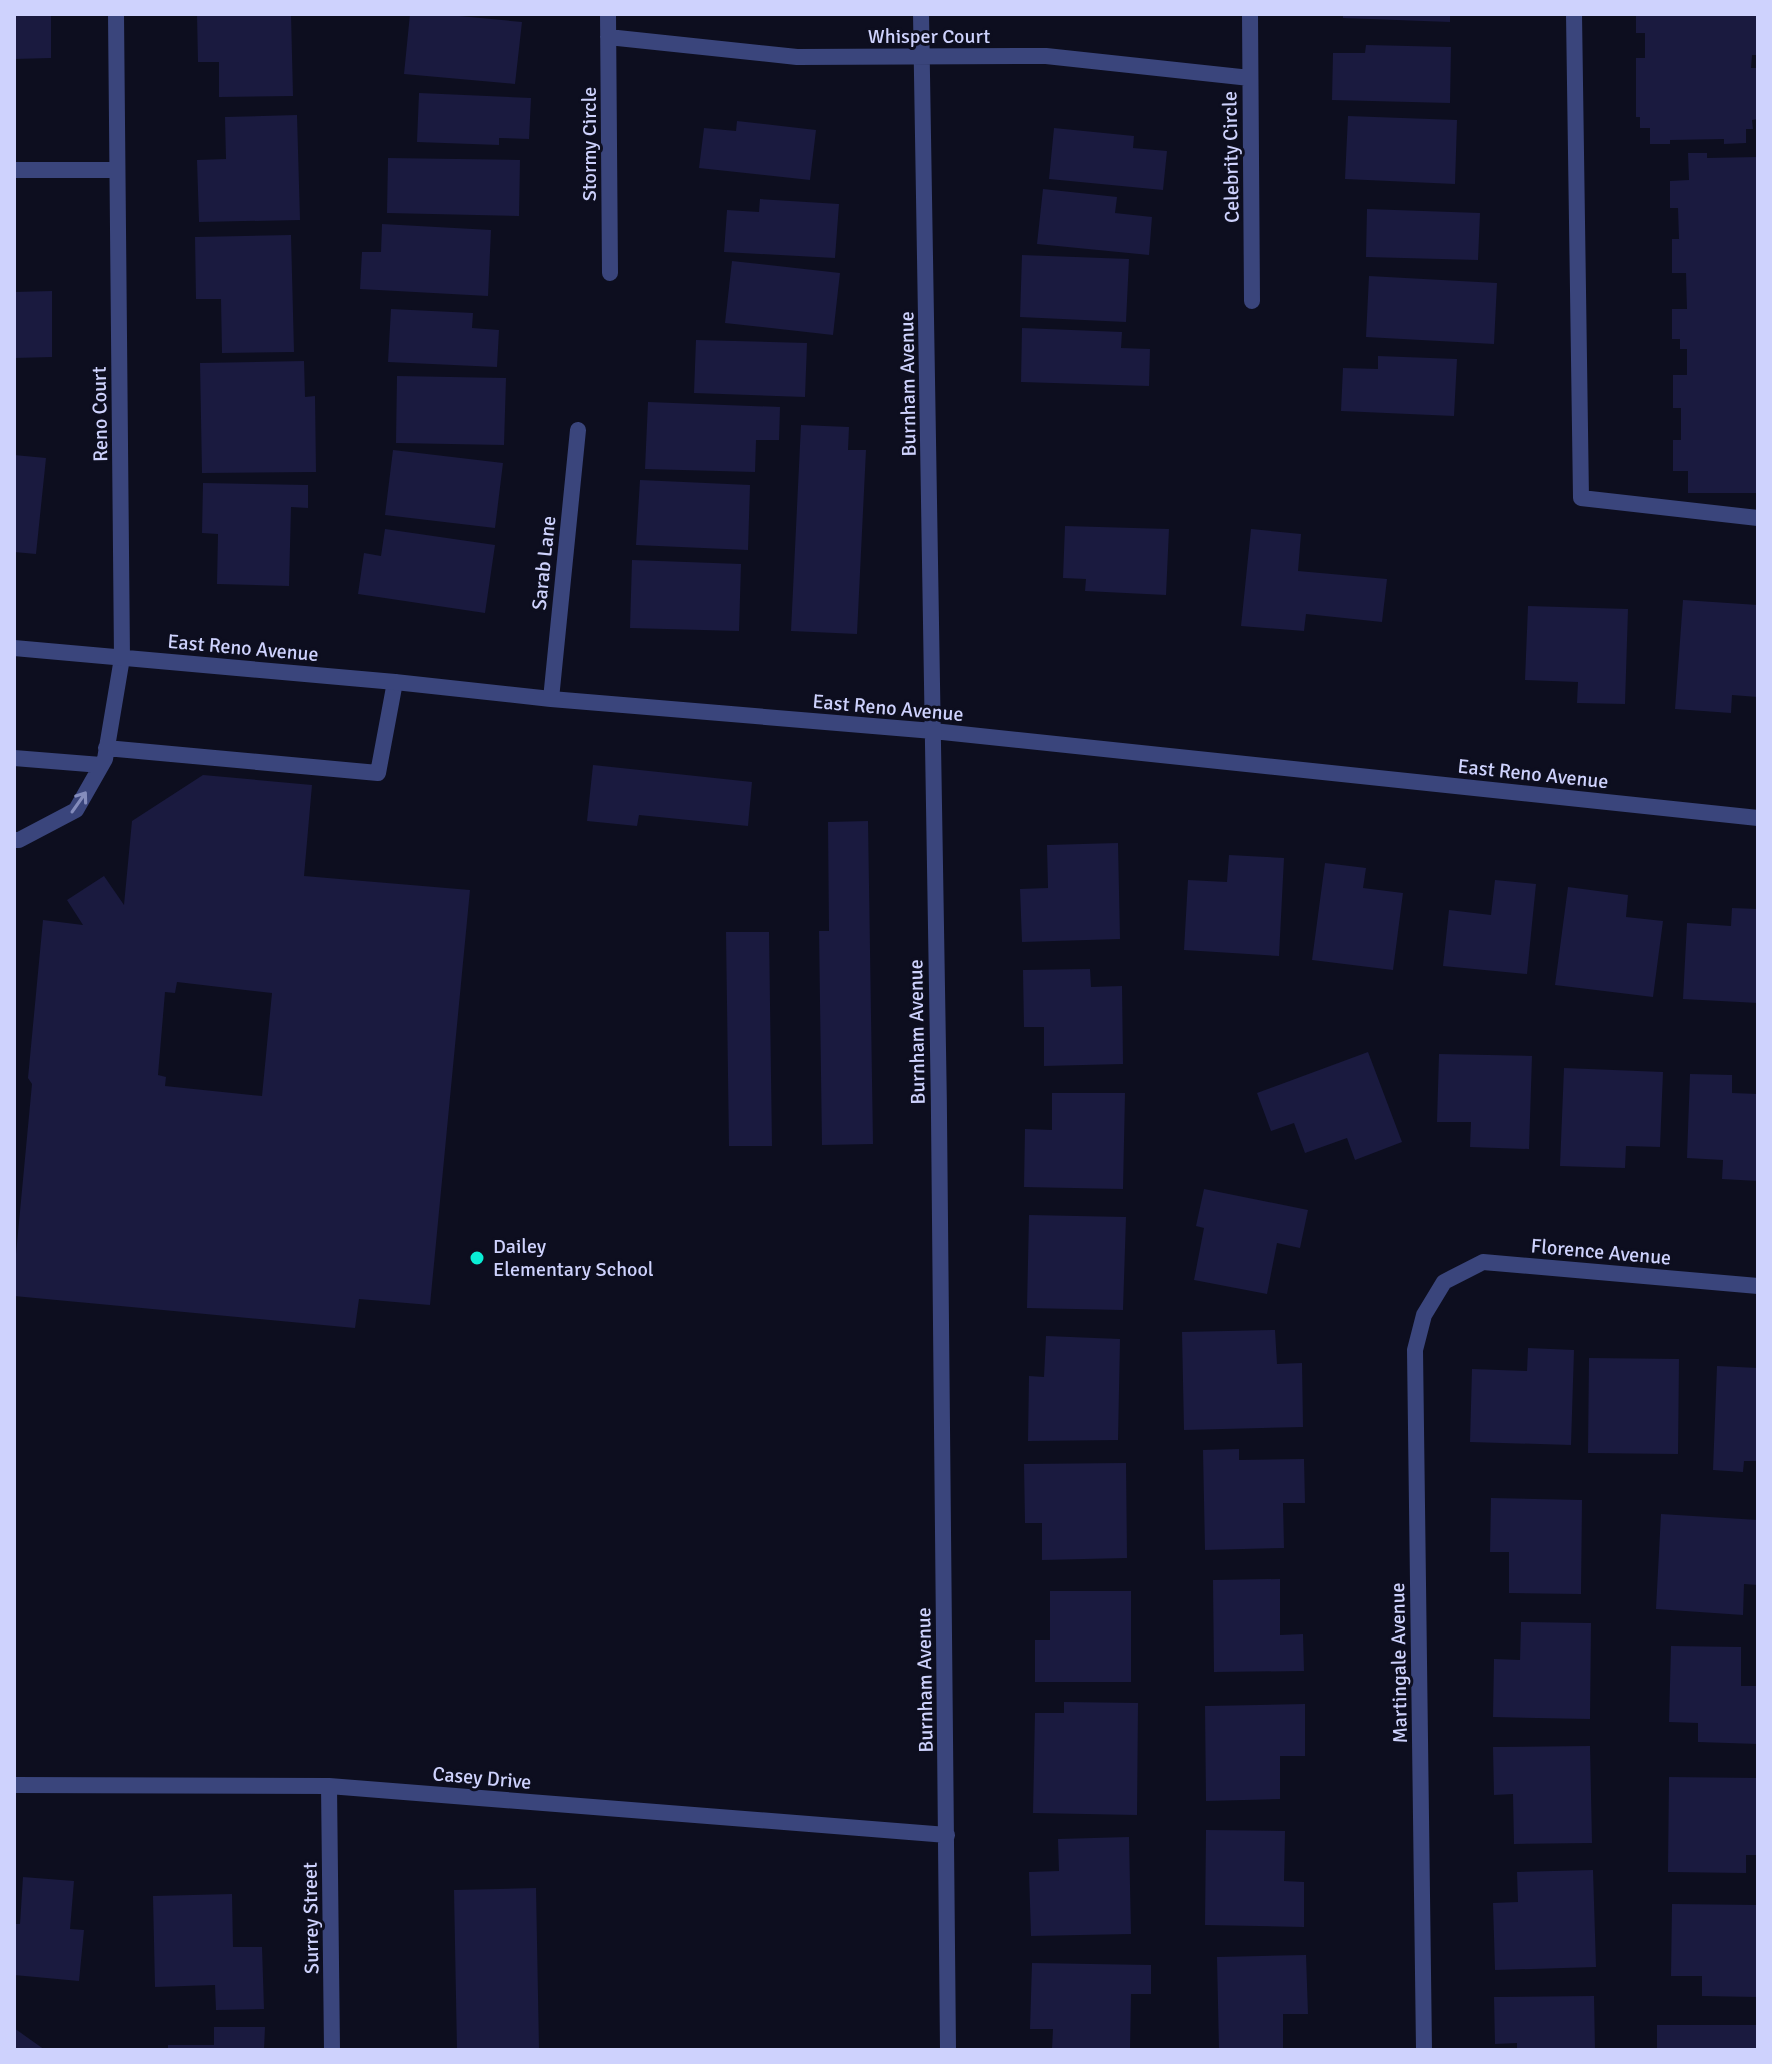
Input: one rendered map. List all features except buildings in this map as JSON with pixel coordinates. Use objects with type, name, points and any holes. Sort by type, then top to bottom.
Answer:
[{"type":"street","name":"Reno Court","points":[[14,840],[76,810],[105,759],[122,658],[116,14]]},
{"type":"street","name":"Stormy Circle","points":[[608,14],[610,273]]},
{"type":"street","name":"Burnham Avenue","points":[[921,14],[933,731],[948,2050]]},
{"type":"street","name":"Celebrity Circle","points":[[1250,14],[1252,301]]},
{"type":"street","points":[[1574,14],[1581,498],[1758,518]]},
{"type":"street","name":"Whisper Court","points":[[608,37],[797,57],[1046,56],[1250,78]]},
{"type":"street","points":[[14,170],[117,170]]},
{"type":"street","name":"Sarab Lane","points":[[551,699],[578,430]]},
{"type":"street","name":"East Reno Avenue","points":[[14,648],[551,699],[933,731],[1758,818]]},
{"type":"street","points":[[106,748],[378,773],[395,682]]},
{"type":"street","points":[[14,758],[101,765]]},
{"type":"street","name":"Florence Avenue","points":[[1444,1282],[1483,1262],[1758,1286]]},
{"type":"street","name":"Martingale Avenue","points":[[1424,2050],[1415,1350],[1424,1315],[1444,1282]]},
{"type":"street","name":"Casey Drive","points":[[14,1785],[329,1786],[947,1835]]},
{"type":"street","name":"Surrey Street","points":[[329,1786],[332,2050]]},
{"type":"place","name":"Dailey Elementary School","points":[[477,1258]]}]
